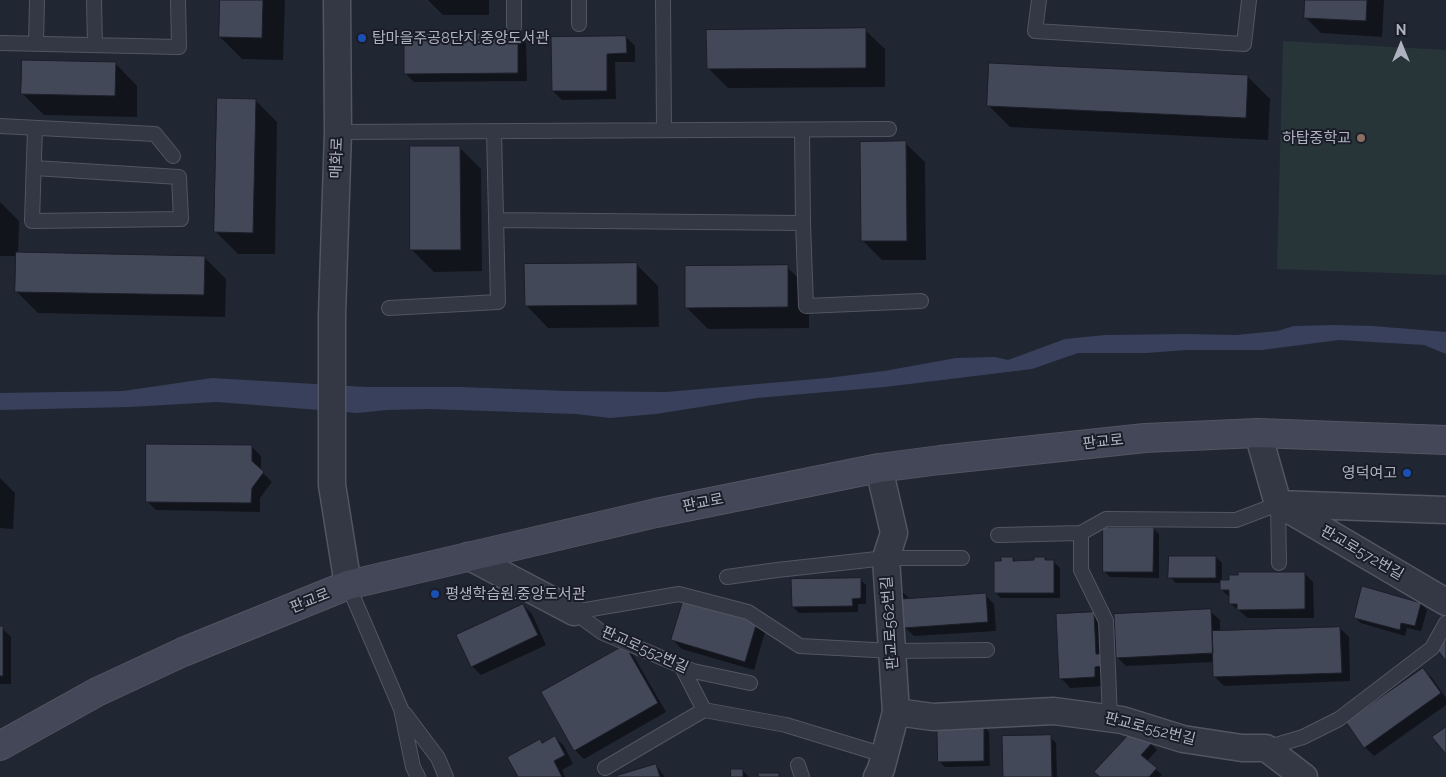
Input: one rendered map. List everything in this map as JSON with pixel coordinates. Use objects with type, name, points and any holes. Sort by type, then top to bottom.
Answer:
[{"type":"main road","name":"판교로","points":[[0,746],[105,688],[183,652],[348,585],[656,513],[879,468],[1145,438],[1258,433],[1446,440]]},
{"type":"street","name":"매화로","points":[[337,0],[338,132],[332,315],[332,485],[348,585]]},
{"type":"street","points":[[1258,433],[1278,504],[1446,510]]},
{"type":"street","name":"판교로562번길","points":[[879,468],[894,533],[886,558],[896,712],[881,766]]},
{"type":"street","name":"판교로572번길","points":[[1278,504],[1446,602]]},
{"type":"street","name":"판교로552번길","points":[[468,556],[574,612]]},
{"type":"street","name":"판교로552번길","points":[[896,712],[933,717],[1054,711],[1122,720],[1183,739],[1242,748],[1266,748]]},
{"type":"street","points":[[1266,748],[1304,777]]},
{"type":"lane","points":[[36,44],[37,0]]},
{"type":"lane","points":[[94,0],[95,45]]},
{"type":"lane","points":[[0,42],[179,47],[178,0]]},
{"type":"lane","points":[[514,0],[514,27]]},
{"type":"lane","points":[[579,0],[579,24]]},
{"type":"lane","points":[[663,0],[664,130]]},
{"type":"lane","points":[[1039,0],[1034,31],[1244,44],[1249,0]]},
{"type":"lane","points":[[0,126],[156,134],[172,156]]},
{"type":"lane","points":[[34,168],[179,177],[181,219],[32,222],[35,128]]},
{"type":"lane","points":[[338,132],[889,129]]},
{"type":"lane","points":[[802,130],[806,306],[920,301]]},
{"type":"lane","points":[[389,308],[498,302],[494,131]]},
{"type":"lane","points":[[496,220],[803,223]]},
{"type":"lane","points":[[998,535],[1080,533],[1106,519],[1236,520],[1278,504],[1279,563]]},
{"type":"lane","points":[[1080,533],[1081,570],[1106,621],[1110,718]]},
{"type":"lane","points":[[727,577],[886,558],[962,558]]},
{"type":"lane","points":[[348,585],[401,709],[413,767],[418,777]]},
{"type":"lane","points":[[574,612],[678,594],[748,612],[800,646],[893,651],[987,650]]},
{"type":"lane","name":"판교로552번길","points":[[574,612],[603,633],[694,671],[750,682]]},
{"type":"lane","points":[[1266,748],[1303,737],[1339,719],[1432,648],[1446,623]]},
{"type":"lane","points":[[682,666],[704,710]]},
{"type":"lane","points":[[401,709],[438,758],[446,777]]},
{"type":"lane","points":[[605,768],[704,710],[786,725],[881,766]]},
{"type":"shaded area","name":"하탑중학교","points":[[1283,41],[1446,50],[1446,275],[1277,269]]},
{"type":"water","points":[[1334,325],[1446,332],[1446,354],[1424,345],[1339,340],[1262,350],[1078,353],[1032,369],[885,387],[757,398],[656,414],[610,418],[576,414],[428,409],[357,413],[217,402],[129,407],[0,410],[0,393],[123,391],[212,378],[366,387],[461,387],[666,392],[827,378],[884,371],[956,358],[995,357],[1008,360],[1065,339],[1105,335],[1236,335],[1277,331],[1294,326]]},
{"type":"building","points":[[220,0],[263,0],[262,38],[219,37]]},
{"type":"building","points":[[1305,0],[1367,0],[1366,21],[1304,18]]},
{"type":"building","points":[[866,28],[866,68],[707,69],[706,30]]},
{"type":"building","points":[[518,33],[518,73],[404,74],[404,34]]},
{"type":"building","points":[[626,36],[627,53],[607,54],[607,91],[552,91],[551,37]]},
{"type":"building","points":[[22,60],[116,62],[115,96],[21,94]]},
{"type":"building","points":[[989,63],[1248,75],[1246,118],[987,106]]},
{"type":"building","points":[[217,98],[256,99],[253,233],[214,232]]},
{"type":"building","points":[[906,141],[907,241],[861,241],[860,142]]},
{"type":"building","points":[[410,146],[460,146],[461,250],[410,250]]},
{"type":"building","points":[[16,252],[205,256],[204,295],[15,292]]},
{"type":"building","points":[[637,263],[637,305],[525,306],[524,264]]},
{"type":"building","points":[[788,265],[788,307],[685,308],[685,266]]},
{"type":"building","points":[[146,444],[252,445],[252,461],[264,472],[252,488],[251,503],[146,502]]},
{"type":"building","points":[[1103,527],[1154,527],[1153,572],[1103,572]]},
{"type":"building","points":[[1169,556],[1216,556],[1216,578],[1168,578]]},
{"type":"building","points":[[1001,557],[1013,557],[1013,561],[1034,560],[1034,557],[1045,557],[1045,560],[1054,560],[1054,593],[994,593],[994,561],[1001,561]]},
{"type":"building","points":[[1238,572],[1305,572],[1305,609],[1237,610],[1237,604],[1229,604],[1229,590],[1220,590],[1220,580],[1229,580],[1229,575],[1238,575]]},
{"type":"building","points":[[861,578],[861,598],[852,599],[853,606],[792,607],[791,579]]},
{"type":"building","points":[[1362,586],[1421,603],[1415,626],[1401,623],[1400,630],[1354,618]]},
{"type":"building","points":[[901,588],[902,599],[986,593],[988,622],[903,628]]},
{"type":"building","points":[[683,601],[757,622],[745,662],[671,640]]},
{"type":"building","points":[[523,604],[538,635],[471,667],[456,635]]},
{"type":"building","points":[[1211,609],[1213,653],[1116,658],[1114,614]]},
{"type":"building","points":[[1094,612],[1096,654],[1101,654],[1102,666],[1095,667],[1095,677],[1059,679],[1056,614]]},
{"type":"building","points":[[0,626],[3,626],[3,676],[0,676]]},
{"type":"building","points":[[1340,627],[1342,673],[1213,677],[1212,631]]},
{"type":"building","points":[[1446,637],[1446,661],[1437,649],[1441,647],[1438,643]]},
{"type":"building","points":[[625,645],[658,703],[574,751],[541,692]]},
{"type":"building","points":[[1423,668],[1441,693],[1364,748],[1346,722]]},
{"type":"building","points":[[937,725],[984,725],[984,761],[938,762]]},
{"type":"building","points":[[1446,727],[1446,754],[1432,737]]},
{"type":"building","points":[[1135,728],[1152,743],[1141,755],[1157,768],[1149,777],[1100,777],[1094,772]]},
{"type":"building","points":[[1051,735],[1052,777],[1003,777],[1002,736]]},
{"type":"building","points":[[555,736],[565,755],[554,761],[562,777],[518,777],[507,757],[540,739],[542,743]]},
{"type":"building","points":[[656,764],[660,777],[616,776]]},
{"type":"building","points":[[731,769],[743,769],[743,777],[731,777]]},
{"type":"building","points":[[758,773],[779,773],[779,777],[759,777]]},
{"type":"place","name":"탑마을주공8단지.중앙도서관","points":[[362,38]]},
{"type":"place","name":"하탑중학교","points":[[1361,138]]},
{"type":"place","name":"영덕여고","points":[[1407,473]]},
{"type":"place","name":"평생학습원.중앙도서관","points":[[435,594]]}]
